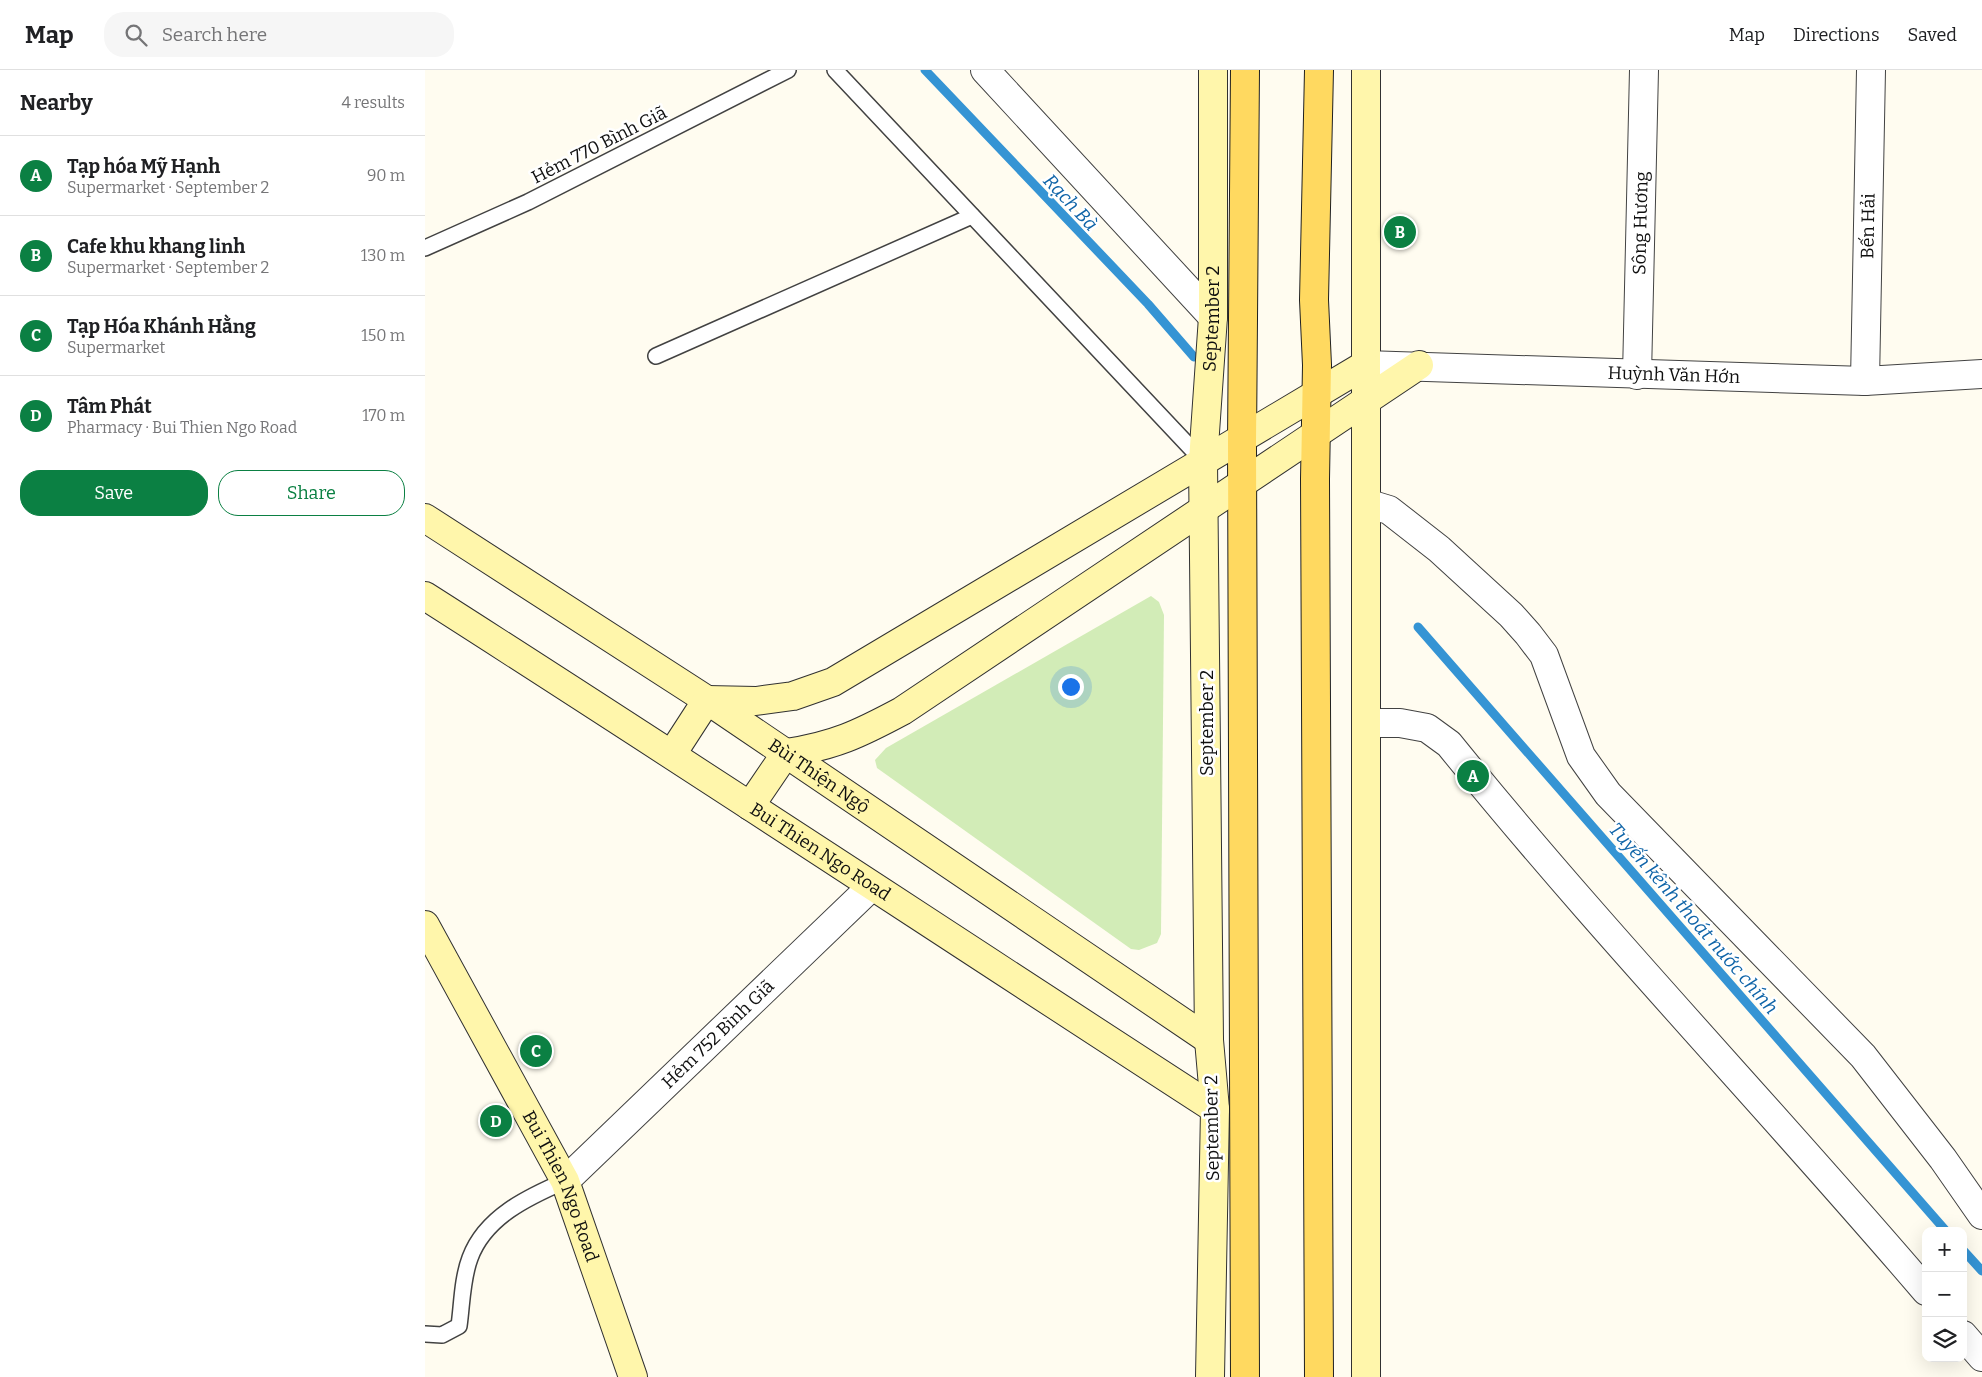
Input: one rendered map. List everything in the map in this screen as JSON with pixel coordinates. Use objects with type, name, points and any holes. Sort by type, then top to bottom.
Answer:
[{"type":"main road","name":"September 2","points":[[1210,1377],[1215,1109],[1209,1040],[1205,508],[1203,462],[1213,317],[1213,70]]},
{"type":"main road","name":"September 2","points":[[1245,70],[1242,438],[1245,1377]]},
{"type":"main road","points":[[1319,70],[1314,300],[1317,393],[1316,1097],[1319,1164],[1319,1377]]},
{"type":"main road","points":[[1366,70],[1367,1377]]},
{"type":"main road","points":[[672,754],[707,700],[756,701],[793,696],[833,682],[1365,364]]},
{"type":"main road","points":[[750,806],[786,753],[833,744],[866,731],[902,711],[1419,365]]},
{"type":"main road","name":"Bùi Thiện Ngộ","points":[[425,518],[707,700],[1209,1040]]},
{"type":"main road","name":"Bui Thien Ngo Road","points":[[425,596],[672,754],[871,887],[1215,1109]]},
{"type":"main road","name":"Bui Thien Ngo Road","points":[[425,925],[565,1180],[633,1377]]},
{"type":"street","points":[[985,70],[1213,317]]},
{"type":"street","name":"Sông Hương","points":[[1637,375],[1644,70]]},
{"type":"street","name":"Bến Hải","points":[[1865,381],[1871,70]]},
{"type":"street","name":"Huỳnh Văn Hớn","points":[[1365,364],[1637,375],[1865,381],[1982,374]]},
{"type":"street","points":[[1366,503],[1389,510],[1439,549],[1511,615],[1528,634],[1544,655],[1551,671],[1581,756],[1608,794],[1863,1056],[1943,1159],[1982,1215]]},
{"type":"street","points":[[1368,724],[1400,723],[1427,728],[1449,744],[1633,961],[1824,1172],[1922,1286]]},
{"type":"street","name":"Hẻm 752 Bình Giã","points":[[565,1180],[871,887]]},
{"type":"street","points":[[1967,1340],[1982,1357]]},
{"type":"lane","name":"Hẻm 770 Bình Giã","points":[[425,248],[528,202],[788,70]]},
{"type":"lane","points":[[835,70],[909,146],[972,216],[1203,462]]},
{"type":"lane","points":[[656,356],[972,216]]},
{"type":"lane","points":[[425,1334],[442,1335],[459,1326],[469,1259],[478,1241],[524,1199],[565,1180]]},
{"type":"green space","points":[[1151,596],[1159,602],[1164,615],[1161,934],[1157,943],[1139,950],[1131,949],[877,768],[875,760],[886,748]]},
{"type":"waterway","name":"Rạch Bà","points":[[925,70],[1148,304],[1194,357]]},
{"type":"waterway","name":"Tuyến kênh thoát nước chính","points":[[1418,627],[1943,1227]]},
{"type":"waterway","name":"Tuyến kênh thoát nước chính","points":[[1967,1254],[1982,1271]]},
{"type":"place","name":"Cafe khu khang linh","points":[[1400,232]]},
{"type":"place","name":"Tạp hóa Mỹ Hạnh","points":[[1473,776]]},
{"type":"place","name":"Tạp Hóa Khánh Hằng","points":[[536,1051]]},
{"type":"place","name":"Tâm Phát","points":[[496,1121]]}]
